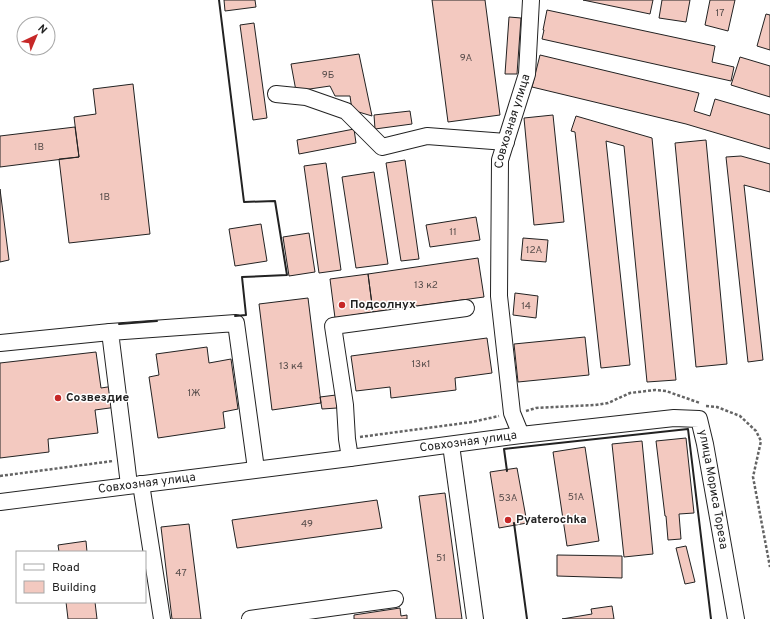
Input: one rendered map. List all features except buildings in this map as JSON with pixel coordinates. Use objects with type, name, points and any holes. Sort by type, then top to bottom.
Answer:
[{"type":"street","name":"Совхозная улица","points":[[0,502],[521,435],[512,413],[498,296],[500,160],[527,74],[531,0]]},
{"type":"street","points":[[276,94],[306,96],[346,111],[382,147],[427,136],[506,142]]},
{"type":"street","points":[[350,458],[347,439],[345,405],[333,326],[466,308]]},
{"type":"street","points":[[0,342],[236,323],[256,469]]},
{"type":"street","points":[[110,332],[126,460],[135,484],[162,619]]},
{"type":"street","name":"улица Мориса Тореза","points":[[521,435],[674,418],[699,419],[705,444],[736,619]]},
{"type":"street","points":[[451,444],[475,619]]},
{"type":"street","points":[[250,619],[395,599]]},
{"type":"path","points":[[347,439],[472,422],[536,408],[608,403],[630,393],[655,390],[666,391],[705,406],[717,407],[740,416],[756,431],[761,441],[753,477],[770,567]]},
{"type":"path","points":[[0,476],[126,460]]},
{"type":"wall","points":[[219,0],[244,202],[275,201],[287,275],[242,277],[246,315],[235,316]]},
{"type":"wall","points":[[119,324],[157,321]]},
{"type":"wall","points":[[507,471],[504,449],[688,429],[711,619]]},
{"type":"wall","points":[[514,523],[527,619]]},
{"type":"place","name":"Подсолнух","points":[[342,305]]},
{"type":"place","name":"Созвездие","points":[[58,398]]},
{"type":"place","name":"Pyaterochka","points":[[508,520]]}]
